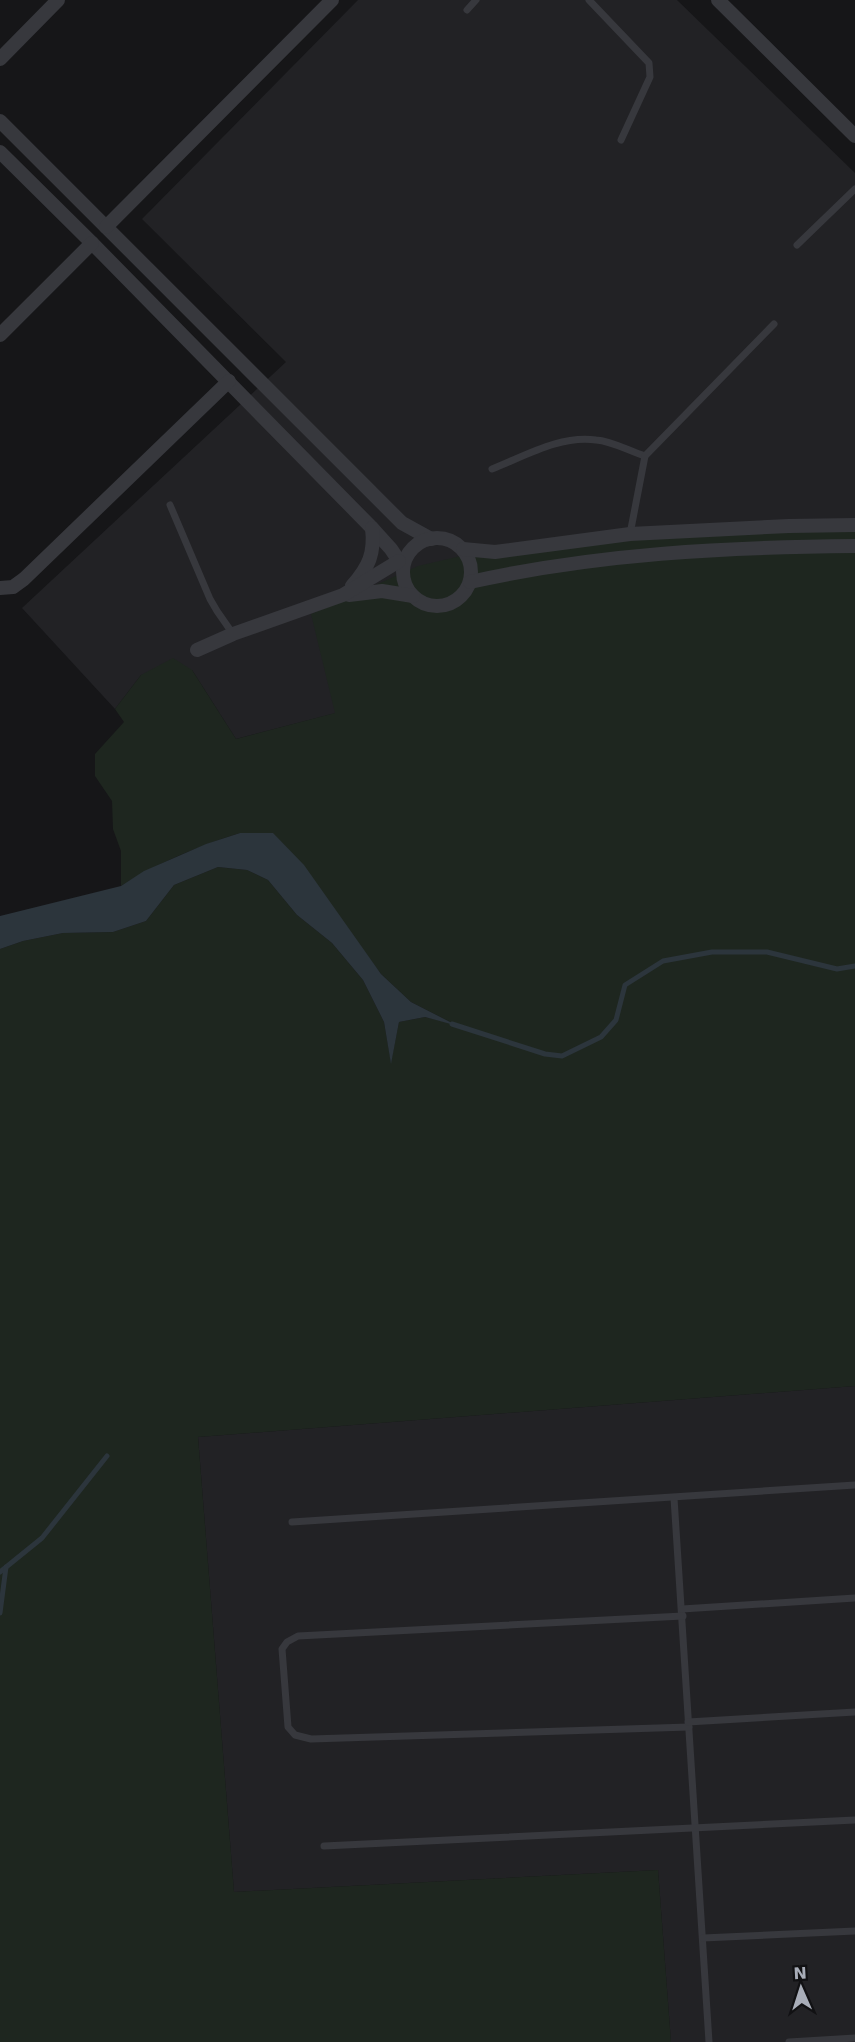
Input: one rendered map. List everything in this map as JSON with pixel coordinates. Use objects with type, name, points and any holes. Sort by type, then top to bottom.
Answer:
[{"type":"street","points":[[0,59],[58,0]]},
{"type":"street","points":[[106,227],[332,0]]},
{"type":"street","points":[[718,0],[855,136]]},
{"type":"street","points":[[0,121],[402,523],[431,539],[451,541],[463,549],[471,568],[470,582],[463,594],[445,605],[431,605],[412,596],[382,591],[343,595]]},
{"type":"street","points":[[0,153],[229,381],[372,528],[401,564],[405,584],[412,596]]},
{"type":"street","points":[[0,335],[92,243]]},
{"type":"street","points":[[0,588],[13,587],[24,579],[229,381]]},
{"type":"street","points":[[463,549],[495,552],[630,534],[855,525]]},
{"type":"street","points":[[343,595],[360,577],[371,559],[374,544],[372,528]]},
{"type":"street","points":[[197,650],[233,634],[343,595],[401,564],[412,548],[431,539]]},
{"type":"street","points":[[470,582],[633,556],[790,547],[855,546]]},
{"type":"lane","points":[[467,10],[476,0]]},
{"type":"lane","points":[[589,0],[649,63],[650,77],[621,140]]},
{"type":"lane","points":[[797,245],[855,189]]},
{"type":"lane","points":[[630,534],[645,456],[774,324]]},
{"type":"lane","points":[[492,469],[553,444],[577,439],[598,440],[645,456]]},
{"type":"lane","points":[[170,505],[217,611],[233,634]]},
{"type":"lane","points":[[292,1522],[855,1485]]},
{"type":"lane","points":[[674,1498],[709,2042]]},
{"type":"lane","points":[[855,1598],[682,1613],[298,1636],[287,1642],[282,1649],[288,1727],[295,1735],[311,1739],[688,1724],[855,1712]]},
{"type":"lane","points":[[324,1846],[855,1820]]},
{"type":"lane","points":[[703,1938],[855,1931]]},
{"type":"lane","points":[[789,2042],[855,2038]]},
{"type":"shaded area","points":[[358,0],[677,0],[855,173],[855,525],[336,713],[236,739],[192,670],[141,675],[115,709],[22,608],[286,362],[142,219]]},
{"type":"shaded area","points":[[855,525],[855,1386],[198,1437],[234,1892],[658,1870],[671,2042],[0,2042],[0,949],[23,941],[63,933],[113,932],[146,921],[174,885],[218,867],[247,870],[268,880],[297,915],[332,943],[363,980],[384,1022],[391,1062],[399,1022],[425,1017],[454,1024],[411,1002],[381,974],[346,927],[240,833],[179,856],[121,886],[121,851],[113,829],[112,801],[95,776],[95,754],[124,722],[115,709],[141,675],[173,658],[192,670],[236,739],[335,713],[311,614],[418,566],[478,552],[675,531]]},
{"type":"shaded area","points":[[240,833],[273,833],[304,865],[381,974],[411,1002],[458,1026],[425,1017],[399,1022],[391,1064],[384,1022],[363,980],[332,943],[297,915],[268,880],[247,870],[218,867],[174,885],[146,921],[113,932],[63,933],[23,941],[0,949],[0,916],[121,886],[144,871],[206,844]]},
{"type":"shaded area","points":[[855,1386],[855,2042],[671,2042],[658,1870],[234,1892],[198,1437]]},
{"type":"waterway","points":[[452,1024],[545,1054],[562,1056],[601,1037],[616,1020],[625,985],[663,961],[712,952],[767,952],[837,969],[855,966]]},
{"type":"waterway","points":[[0,1572],[42,1538],[107,1456]]},
{"type":"waterway","points":[[0,1613],[6,1567]]}]
